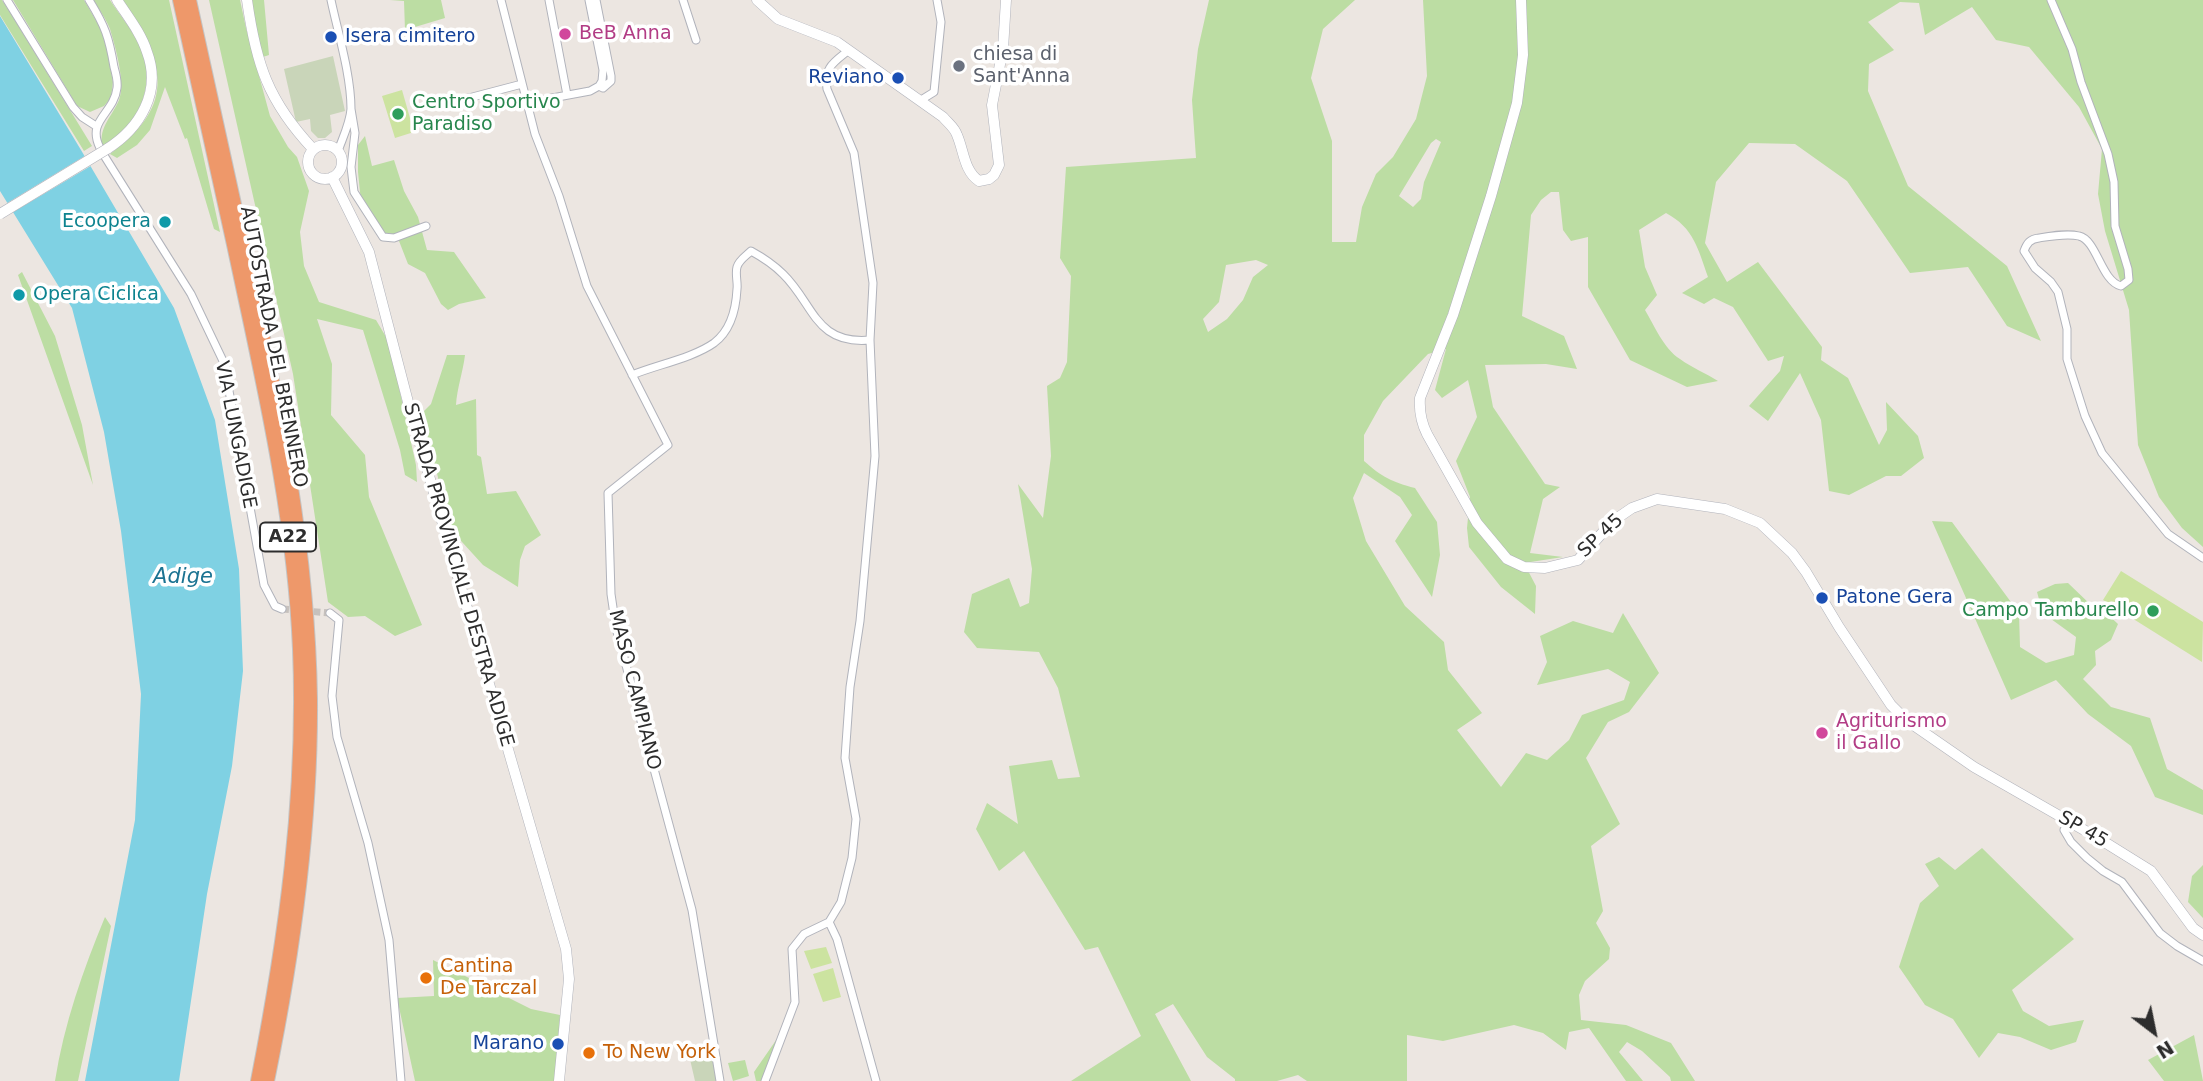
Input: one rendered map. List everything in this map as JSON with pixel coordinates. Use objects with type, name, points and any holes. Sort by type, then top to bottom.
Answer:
[{"type":"highway","name":"AUTOSTRADA DEL BRENNERO","points":[[179,0],[265,392],[285,506],[297,615],[299,733],[295,832],[274,998],[257,1081]]},
{"type":"highway","name":"AUTOSTRADA DEL BRENNERO","points":[[190,0],[277,399],[295,503],[305,589],[311,697],[302,876],[283,1009],[268,1081]]},
{"type":"street","points":[[7,0],[73,107],[96,126]]},
{"type":"street","points":[[89,0],[110,39],[117,82],[111,106],[96,126],[95,136],[104,151]]},
{"type":"street","points":[[0,214],[104,151],[131,130],[146,108],[152,82],[150,63],[144,42],[117,0]]},
{"type":"street","points":[[247,0],[252,34],[267,86],[291,126],[313,149]]},
{"type":"street","points":[[331,0],[345,64],[355,133],[351,167],[354,192],[383,237],[394,238],[426,226]]},
{"type":"street","name":"MASO CAMPIANO","points":[[501,0],[535,134],[559,196],[587,286],[668,445],[608,493],[611,594],[619,640],[692,910],[720,1081]]},
{"type":"street","points":[[549,0],[567,95]]},
{"type":"street","points":[[527,98],[536,101],[590,91],[602,81],[603,70],[589,0]]},
{"type":"street","points":[[596,0],[611,75],[607,86],[598,86]]},
{"type":"street","points":[[682,0],[696,40]]},
{"type":"street","points":[[757,0],[778,19],[837,42],[943,117],[956,132],[971,174],[979,181],[998,171],[992,100],[1003,49],[1006,0]]},
{"type":"street","points":[[921,100],[934,92],[941,22],[937,0]]},
{"type":"street","name":"SP 45","points":[[1521,0],[1523,55],[1517,103],[1462,289],[1420,398],[1419,409],[1427,434],[1477,523],[1507,559],[1524,567],[1545,568],[1578,560],[1612,521],[1632,508],[1657,499],[1725,509],[1760,523],[1792,553],[1891,705],[1906,720],[1974,767],[2151,871],[2193,928],[2203,935]]},
{"type":"street","points":[[2051,0],[2072,50],[2108,154],[2114,182],[2115,226],[2129,269],[2129,280],[2121,286],[2116,285],[2086,241],[2079,236],[2032,239],[2026,244],[2024,251],[2028,260],[2058,292],[2067,329],[2067,359],[2085,416],[2102,453],[2168,534],[2203,558]]},
{"type":"street","points":[[765,1081],[795,1002],[792,949],[804,934],[829,922],[841,902],[852,859],[856,819],[845,758],[875,456],[870,340],[873,283],[854,153],[825,79],[830,65],[849,50]]},
{"type":"street","points":[[442,105],[522,84]]},
{"type":"street","points":[[338,151],[346,133],[351,109]]},
{"type":"street","points":[[321,145],[331,145],[338,151],[342,165],[332,177],[319,177],[309,168],[309,155],[313,149],[321,145]]},
{"type":"street","name":"VIA LUNGADIGE","points":[[104,151],[191,294],[224,363],[264,585],[275,606],[282,609]]},
{"type":"street","name":"STRADA PROVINCIALE DESTRA ADIGE","points":[[332,177],[369,252],[443,525],[566,949],[569,979],[559,1081]]},
{"type":"street","points":[[632,374],[693,353],[713,343],[725,332],[732,317],[737,290],[737,267],[751,251],[784,275],[824,327],[839,337],[853,341],[870,340]]},
{"type":"street","points":[[330,612],[339,620],[332,696],[337,737],[368,843],[389,940],[401,1081]]},
{"type":"street","points":[[2069,821],[2064,830],[2071,842],[2103,871],[2122,882],[2160,933],[2203,961]]},
{"type":"street","points":[[829,922],[837,939],[876,1081]]},
{"type":"green space","points":[[0,0],[92,146],[84,151],[0,15]]},
{"type":"green space","points":[[13,0],[84,0],[104,34],[113,82],[111,98],[104,106],[90,112],[77,106]]},
{"type":"green space","points":[[93,0],[110,0],[138,42],[147,72],[146,87],[136,114],[127,127],[102,146],[102,133],[119,100],[121,84],[110,29]]},
{"type":"green space","points":[[122,0],[169,0],[220,232],[214,229],[187,138],[185,139],[165,87],[150,130],[137,145],[117,158],[110,154],[132,135],[147,117],[155,99],[158,82],[148,43]]},
{"type":"green space","points":[[209,0],[240,0],[270,116],[297,157],[309,191],[300,232],[304,266],[319,302],[376,320],[389,342],[416,465],[417,482],[405,475],[400,450],[363,330],[317,319],[332,364],[331,415],[365,455],[369,497],[422,625],[395,636],[365,616],[348,617],[328,602],[293,374]]},
{"type":"green space","points":[[252,0],[264,0],[269,55],[263,57],[255,22]]},
{"type":"green space","points":[[390,0],[441,0],[445,18],[405,30],[404,1]]},
{"type":"green space","points":[[1209,0],[1355,0],[1323,29],[1311,78],[1332,141],[1332,242],[1356,242],[1362,207],[1376,174],[1393,157],[1416,119],[1427,76],[1423,0],[2203,0],[2203,547],[2182,528],[2159,497],[2138,445],[2129,310],[2105,231],[2098,194],[2102,149],[2079,107],[2029,47],[1996,40],[1972,7],[1925,35],[1919,3],[1900,2],[1868,22],[1894,50],[1869,64],[1868,91],[1908,186],[2007,266],[2041,341],[2007,326],[1968,267],[1910,273],[1847,181],[1795,144],[1749,143],[1716,182],[1705,243],[1727,282],[1758,262],[1822,347],[1821,360],[1848,378],[1879,445],[1887,430],[1886,402],[1918,436],[1924,458],[1901,476],[1886,476],[1849,495],[1829,491],[1821,420],[1800,373],[1768,421],[1749,406],[1780,371],[1784,356],[1768,361],[1733,307],[1714,298],[1704,304],[1682,293],[1708,277],[1689,232],[1666,213],[1639,230],[1645,267],[1657,295],[1645,310],[1674,355],[1718,381],[1687,387],[1630,360],[1588,287],[1588,237],[1571,241],[1563,230],[1559,192],[1551,192],[1541,200],[1531,215],[1522,316],[1564,336],[1577,369],[1546,364],[1485,365],[1493,407],[1545,484],[1560,487],[1543,499],[1530,553],[1563,557],[1524,563],[1536,586],[1535,614],[1501,587],[1469,547],[1467,528],[1470,497],[1456,461],[1477,417],[1468,380],[1442,398],[1435,390],[1446,349],[1428,354],[1383,401],[1364,435],[1364,461],[1388,478],[1415,488],[1437,522],[1440,555],[1432,597],[1395,541],[1412,515],[1400,497],[1364,473],[1353,498],[1366,541],[1405,606],[1444,642],[1448,670],[1482,713],[1457,730],[1501,787],[1526,753],[1547,760],[1569,740],[1582,715],[1624,700],[1630,682],[1608,669],[1537,685],[1547,662],[1540,636],[1573,621],[1613,633],[1623,613],[1659,673],[1629,712],[1608,722],[1586,758],[1620,824],[1591,846],[1603,911],[1596,923],[1610,948],[1609,959],[1585,981],[1579,995],[1581,1020],[1626,1025],[1671,1043],[1695,1081],[1671,1081],[1642,1051],[1627,1042],[1619,1052],[1643,1081],[1626,1081],[1589,1028],[1569,1032],[1566,1050],[1543,1033],[1514,1025],[1443,1041],[1407,1035],[1407,1081],[1307,1081],[1298,1075],[1277,1081],[1235,1081],[1207,1057],[1173,1004],[1155,1014],[1191,1081],[1071,1081],[1141,1036],[1098,947],[1085,950],[1024,851],[999,871],[976,829],[987,803],[1018,824],[1009,766],[1052,760],[1058,779],[1080,777],[1058,688],[1039,652],[977,648],[964,632],[972,594],[1009,578],[1020,607],[1029,603],[1032,569],[1018,484],[1043,518],[1051,456],[1047,386],[1060,378],[1067,362],[1071,276],[1060,258],[1066,167],[1196,158],[1192,100],[1198,49]],"holes":[[[1436,139],[1441,142],[1424,182],[1421,199],[1413,207],[1399,196]],[[1256,260],[1268,265],[1253,277],[1243,300],[1227,319],[1208,332],[1203,319],[1219,302],[1226,265]]]},
{"type":"green space","points":[[333,56],[345,111],[330,115],[332,132],[325,138],[318,138],[311,131],[310,119],[296,122],[284,69]]},
{"type":"green space","name":"Centro Sportivo Paradiso","points":[[402,90],[414,132],[395,138],[382,96]]},
{"type":"green space","points":[[365,136],[372,166],[394,160],[404,191],[418,217],[427,250],[454,252],[486,298],[459,304],[448,310],[441,304],[425,273],[408,264],[399,241],[380,239],[361,202],[358,145]]},
{"type":"green space","points":[[22,272],[55,336],[82,425],[93,485],[18,275]]},
{"type":"green space","points":[[447,355],[465,355],[456,405],[476,399],[477,455],[481,457],[487,494],[516,491],[541,535],[525,546],[520,560],[518,587],[483,565],[452,531],[423,412],[431,404]]},
{"type":"green space","points":[[1932,521],[1952,522],[2019,613],[2020,647],[2046,663],[2074,655],[2076,637],[2042,610],[2037,592],[2055,584],[2068,583],[2092,606],[2102,609],[2118,624],[2111,640],[2095,651],[2096,665],[2083,679],[2111,707],[2150,718],[2167,769],[2203,790],[2203,815],[2155,797],[2131,746],[2088,714],[2056,680],[2011,700]]},
{"type":"green space","name":"Campo Tamburello","points":[[2121,571],[2203,622],[2202,662],[2103,600]]},
{"type":"green space","points":[[1982,848],[2074,939],[2012,990],[2023,1011],[2049,1026],[2084,1020],[2076,1042],[2051,1050],[2020,1037],[1998,1033],[1979,1058],[1953,1019],[1925,1005],[1899,967],[1920,903],[1939,886],[1925,864],[1939,857],[1955,870]]},
{"type":"green space","points":[[2203,865],[2203,918],[2188,902],[2192,876]]},
{"type":"green space","points":[[105,917],[111,926],[78,1081],[55,1081],[75,998]]},
{"type":"green space","points":[[826,947],[832,963],[811,969],[804,951]]},
{"type":"green space","points":[[433,960],[531,1009],[560,1015],[556,1081],[415,1081],[397,998],[434,996]]},
{"type":"green space","points":[[833,968],[841,997],[823,1002],[813,974]]},
{"type":"green space","points":[[781,1033],[762,1081],[756,1081],[754,1072]]},
{"type":"green space","points":[[2194,1035],[2203,1081],[2164,1081],[2148,1060]]},
{"type":"green space","points":[[712,1052],[718,1081],[695,1081],[689,1055]]},
{"type":"green space","points":[[745,1060],[749,1076],[733,1081],[728,1063]]},
{"type":"water","name":"Adige","points":[[0,16],[174,308],[215,420],[239,569],[243,671],[232,766],[207,894],[179,1081],[85,1081],[135,820],[141,694],[121,531],[104,432],[72,308],[0,191]]},
{"type":"pier","points":[[88,154],[94,164],[10,214],[4,205]]},
{"type":"tunnel","points":[[282,609],[330,613]]},
{"type":"place","name":"BeB Anna","points":[[565,34]]},
{"type":"place","name":"Isera cimitero","points":[[331,37]]},
{"type":"place","name":"chiesa di Sant'Anna","points":[[959,66]]},
{"type":"place","name":"Reviano","points":[[898,78]]},
{"type":"place","name":"Centro Sportivo Paradiso","points":[[398,114]]},
{"type":"place","name":"Ecoopera","points":[[165,222]]},
{"type":"place","name":"Opera Ciclica","points":[[19,295]]},
{"type":"place","name":"Patone Gera","points":[[1822,598]]},
{"type":"place","name":"Campo Tamburello","points":[[2153,611]]},
{"type":"place","name":"Agriturismo il Gallo","points":[[1822,733]]},
{"type":"place","name":"Cantina De Tarczal","points":[[426,978]]},
{"type":"place","name":"Marano","points":[[558,1044]]},
{"type":"place","name":"To New York","points":[[589,1053]]}]
